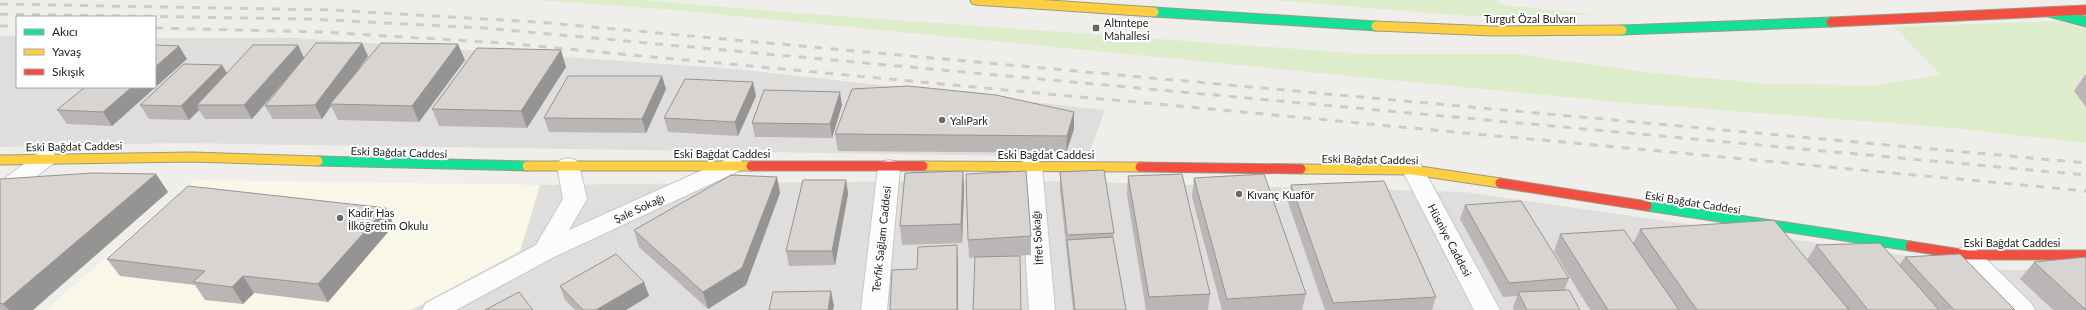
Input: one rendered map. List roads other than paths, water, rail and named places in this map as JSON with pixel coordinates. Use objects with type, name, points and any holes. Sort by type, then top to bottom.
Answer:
[{"type":"main road","name":"Turgut Özal Bulvarı","points":[[975,0],[1337,24],[1493,31],[1671,28],[2086,10]]},
{"type":"main road","points":[[1043,0],[1088,7]]},
{"type":"main road","points":[[2049,12],[2086,22]]},
{"type":"main road","name":"Eski Bağdat Caddesi","points":[[0,160],[46,158],[192,158],[468,166],[1031,166],[1413,170],[1967,255],[2086,255]]},
{"type":"street","points":[[0,193],[46,158]]},
{"type":"street","points":[[545,251],[575,199],[568,165]]},
{"type":"street","name":"Şale Sokağı","points":[[435,310],[545,251],[733,165]]},
{"type":"street","name":"İffet Sokağı","points":[[1031,166],[1042,310]]},
{"type":"street","name":"Tevfik Sağlam Caddesi","points":[[874,310],[889,167]]},
{"type":"street","name":"Hüsniye Caddesi","points":[[1413,170],[1487,310]]},
{"type":"street","points":[[1967,255],[2022,310]]},
{"type":"railway","points":[[0,4],[330,10],[537,22],[2086,163]]},
{"type":"railway","points":[[0,14],[123,16]]},
{"type":"railway","points":[[156,17],[308,19],[484,28],[2086,175]]},
{"type":"railway","points":[[0,26],[16,26]]},
{"type":"railway","points":[[156,28],[321,32],[504,43],[2086,191]]},
{"type":"place","name":"Altıntepe Mahallesi","points":[[1096,28]]},
{"type":"place","name":"YalıPark","points":[[942,120]]},
{"type":"place","name":"Kıvanç Kuaför","points":[[1239,194]]},
{"type":"place","name":"Kadir Has İlköğretim Okulu","points":[[340,218]]}]
